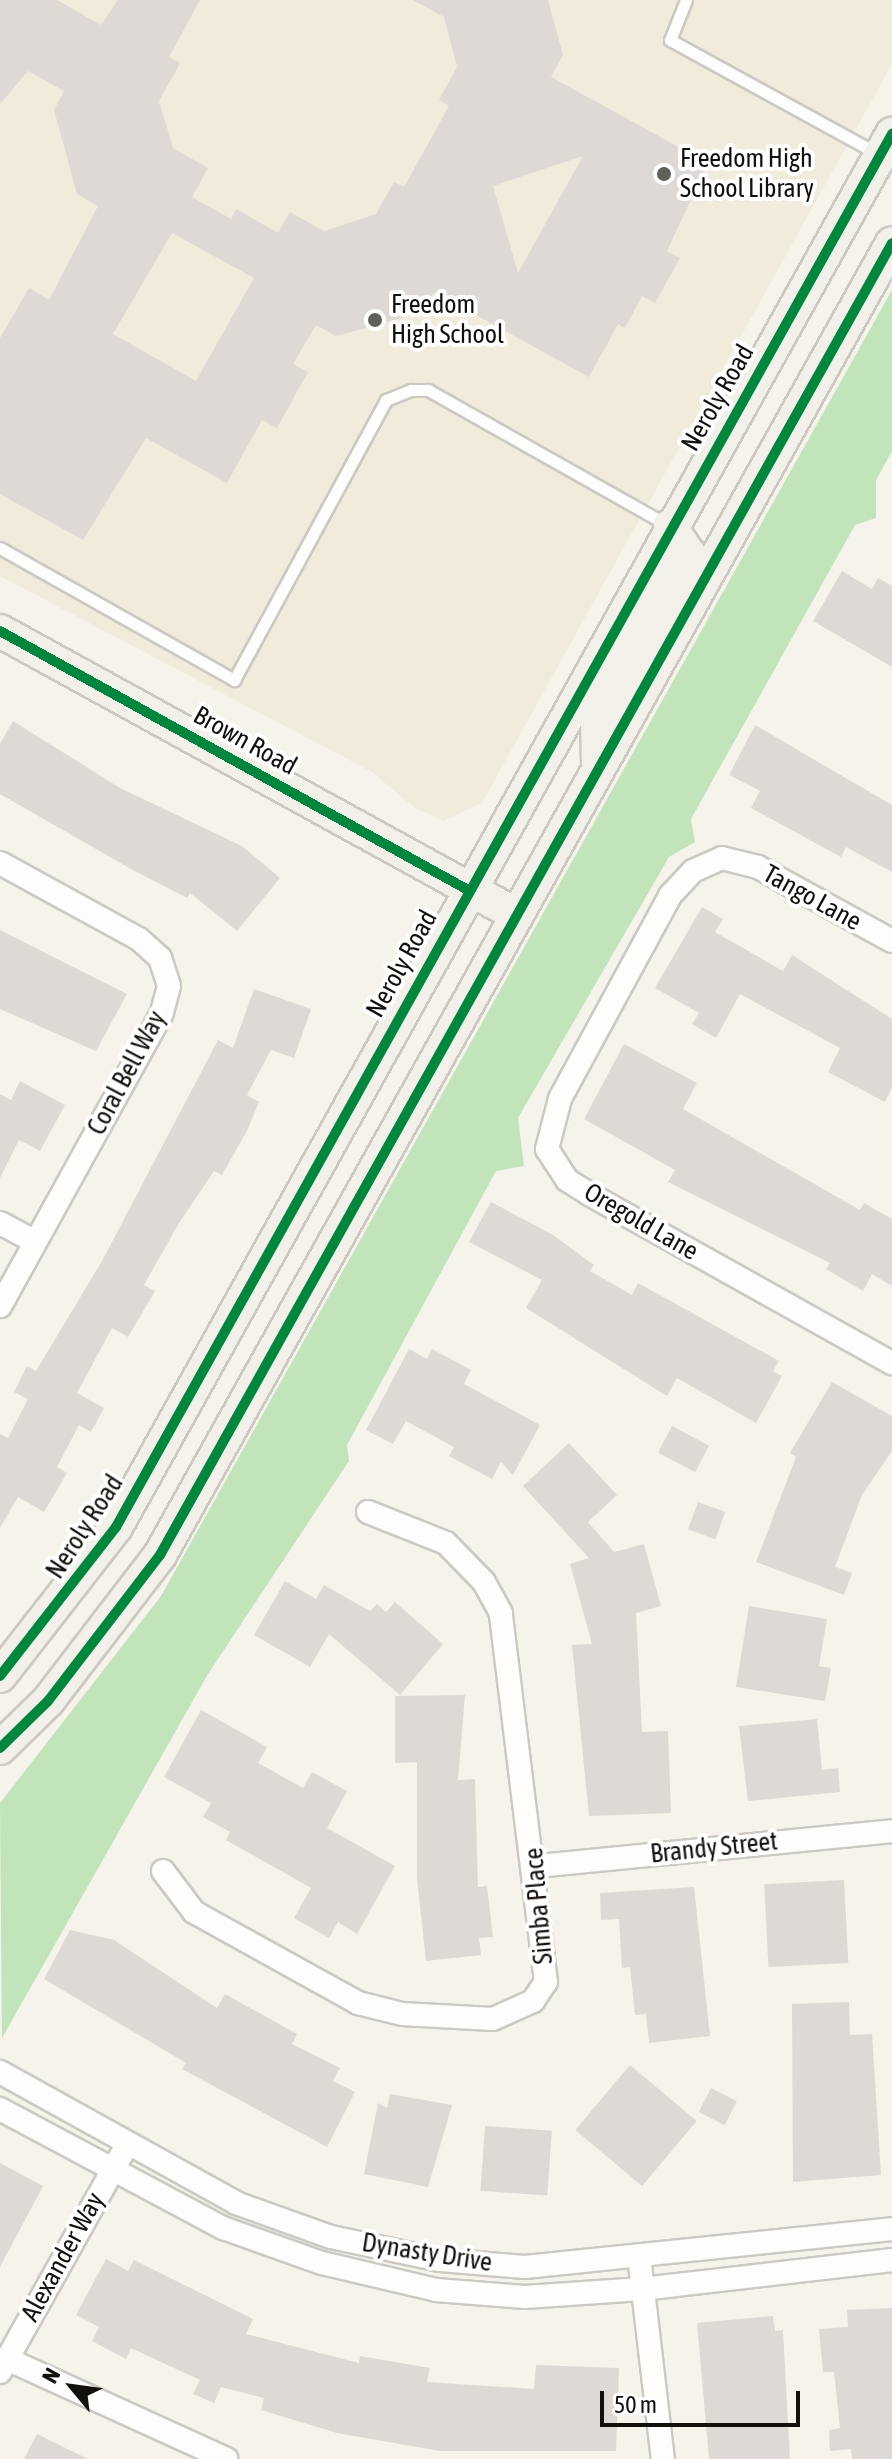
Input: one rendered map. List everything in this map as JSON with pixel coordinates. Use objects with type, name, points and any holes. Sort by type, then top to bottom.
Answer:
[{"type":"street","name":"Neroly Road","points":[[0,1676],[116,1527],[670,526],[888,148]]},
{"type":"street","points":[[0,1748],[48,1701],[160,1555],[892,243]]},
{"type":"street","points":[[598,766],[597,722],[689,554],[670,526]]},
{"type":"street","name":"Brown Road","points":[[0,631],[515,914]]},
{"type":"street","name":"Tango Lane","points":[[613,999],[670,896],[693,871],[722,858],[758,867],[892,941]]},
{"type":"street","name":"Coral Bell Way","points":[[0,863],[139,939],[160,958],[169,986],[162,1013],[0,1306]]},
{"type":"street","name":"Oregold Lane","points":[[613,999],[547,1130],[554,1165],[589,1194],[892,1363]]},
{"type":"street","points":[[0,1223],[35,1242]]},
{"type":"street","name":"Simba Place","points":[[163,1871],[194,1912],[358,2003],[402,2014],[493,2019],[533,2001],[546,1982],[537,1866],[501,1613],[484,1582],[446,1543],[368,1512]]},
{"type":"street","name":"Brandy Street","points":[[537,1866],[892,1831]]},
{"type":"street","name":"Dynasty Drive","points":[[0,2072],[236,2203],[331,2237],[440,2260],[525,2267],[892,2229]]},
{"type":"street","name":"Dynasty Drive","points":[[0,2109],[111,2171],[237,2233],[322,2263],[436,2290],[525,2297],[642,2289],[892,2260]]},
{"type":"street","name":"Alexander Way","points":[[4,2365],[128,2143]]},
{"type":"street","points":[[639,2256],[663,2459]]},
{"type":"street","points":[[4,2365],[226,2459]]},
{"type":"lane","points":[[686,0],[670,40],[888,148]]},
{"type":"lane","points":[[0,548],[234,680],[386,400],[411,390],[428,390],[670,526]]},
{"type":"shaded area","name":"Freedom High School","points":[[0,0],[892,0],[892,64],[482,803],[443,821],[415,808],[372,772],[0,576]]},
{"type":"green space","points":[[892,290],[892,451],[876,480],[876,518],[855,525],[691,819],[695,842],[669,857],[518,1118],[524,1166],[496,1171],[347,1445],[349,1461],[208,1674],[2,2038],[0,1803],[161,1596]]},
{"type":"building","points":[[0,0],[57,0],[101,25],[118,0],[200,0],[169,57],[180,63],[159,101],[173,148],[208,168],[192,197],[231,219],[236,209],[278,233],[290,212],[324,231],[376,214],[394,182],[404,187],[449,106],[439,100],[457,67],[444,17],[413,0],[548,0],[563,55],[551,77],[708,163],[667,251],[680,258],[655,303],[642,296],[625,328],[618,324],[589,377],[434,292],[423,312],[336,336],[316,325],[293,364],[308,372],[277,428],[262,420],[227,483],[146,438],[83,540],[0,494],[0,338],[29,288],[49,300],[98,206],[77,194],[54,110],[64,91],[28,71],[0,104]],"holes":[[[583,156],[518,273],[493,186]],[[172,233],[254,278],[196,381],[113,334]]]},
{"type":"building","points":[[842,571],[872,589],[878,578],[892,586],[892,667],[813,621]]},
{"type":"building","points":[[13,721],[120,788],[242,846],[280,878],[237,931],[190,893],[187,898],[131,869],[0,794],[0,744]]},
{"type":"building","points":[[755,725],[892,805],[892,872],[846,847],[841,857],[751,808],[760,791],[729,775]]},
{"type":"building","points":[[702,907],[723,919],[715,932],[783,971],[792,955],[892,1019],[892,1087],[885,1102],[828,1072],[840,1048],[740,994],[716,1038],[692,1024],[699,1013],[655,988]]},
{"type":"building","points":[[0,930],[127,994],[96,1051],[0,1009]]},
{"type":"building","points":[[254,989],[311,1009],[294,1058],[271,1050],[247,1095],[259,1102],[222,1175],[214,1171],[179,1223],[144,1285],[155,1291],[128,1337],[112,1328],[77,1393],[104,1408],[91,1432],[79,1425],[57,1467],[67,1473],[44,1512],[18,1497],[0,1528],[0,1434],[8,1438],[28,1399],[14,1392],[27,1366],[36,1371],[102,1261],[218,1040],[233,1048]]},
{"type":"building","points":[[624,1044],[697,1083],[683,1109],[860,1210],[864,1203],[892,1219],[892,1286],[872,1274],[863,1291],[826,1269],[830,1263],[668,1182],[675,1170],[584,1119]]},
{"type":"building","points":[[20,1081],[65,1105],[40,1151],[19,1140],[0,1178],[0,1094],[11,1100]]},
{"type":"building","points":[[491,1202],[553,1235],[594,1265],[590,1271],[632,1295],[638,1283],[779,1361],[773,1371],[782,1376],[756,1423],[677,1378],[667,1396],[526,1308],[542,1280],[469,1242]]},
{"type":"building","points":[[409,1349],[427,1359],[432,1349],[471,1370],[464,1384],[540,1425],[513,1475],[501,1462],[492,1479],[449,1456],[454,1447],[406,1421],[393,1444],[366,1430]]},
{"type":"building","points":[[832,1382],[892,1416],[892,1451],[862,1495],[835,1567],[852,1573],[844,1595],[756,1562],[796,1457],[790,1453]]},
{"type":"building","points":[[672,1426],[709,1446],[695,1472],[658,1452]]},
{"type":"building","points":[[569,1443],[617,1495],[588,1522],[614,1552],[644,1544],[661,1606],[636,1613],[642,1732],[668,1731],[671,1813],[589,1816],[572,1645],[592,1644],[570,1564],[589,1558],[523,1486]]},
{"type":"building","points":[[698,1502],[725,1512],[715,1539],[688,1529]]},
{"type":"building","points":[[285,1581],[316,1599],[324,1585],[370,1611],[377,1604],[386,1612],[395,1602],[443,1644],[400,1695],[329,1634],[310,1667],[254,1635]]},
{"type":"building","points":[[749,1606],[827,1619],[819,1666],[831,1668],[825,1701],[736,1687]]},
{"type":"building","points":[[465,1695],[458,1780],[475,1779],[478,1887],[487,1886],[493,1937],[479,1938],[481,1955],[426,1961],[417,1878],[417,1762],[395,1763],[395,1696]]},
{"type":"building","points":[[201,1710],[267,1747],[258,1763],[303,1788],[312,1772],[347,1791],[327,1828],[395,1866],[357,1934],[338,1922],[329,1938],[294,1918],[311,1888],[226,1840],[230,1832],[203,1817],[211,1803],[164,1777]]},
{"type":"building","points":[[817,1719],[822,1770],[838,1768],[840,1792],[748,1801],[739,1726]]},
{"type":"building","points":[[844,1880],[848,1963],[768,1967],[764,1884]]},
{"type":"building","points":[[694,1887],[710,2036],[649,2043],[646,2014],[635,2015],[630,1967],[622,1968],[619,1919],[601,1920],[600,1893]]},
{"type":"building","points":[[70,1930],[114,1940],[217,2008],[225,1994],[297,2034],[292,2044],[340,2068],[333,2081],[355,2092],[327,2147],[182,2069],[186,2063],[44,1979]]},
{"type":"building","points":[[849,2002],[850,2035],[872,2034],[881,2175],[793,2182],[792,2004]]},
{"type":"building","points":[[630,2065],[697,2121],[642,2186],[575,2130]]},
{"type":"building","points":[[711,2088],[737,2101],[725,2125],[699,2112]]},
{"type":"building","points":[[390,2094],[452,2105],[428,2187],[364,2174],[378,2103],[387,2108]]},
{"type":"building","points":[[485,2126],[552,2131],[547,2196],[480,2191]]},
{"type":"building","points":[[0,2163],[43,2186],[0,2267]]},
{"type":"building","points":[[106,2259],[128,2271],[134,2260],[253,2319],[246,2334],[359,2363],[360,2356],[430,2368],[427,2382],[534,2389],[536,2365],[619,2368],[616,2451],[440,2451],[337,2433],[261,2410],[264,2398],[221,2387],[214,2403],[193,2394],[200,2380],[131,2348],[126,2359],[92,2341],[99,2327],[76,2315]]},
{"type":"building","points":[[892,2308],[892,2459],[852,2459],[851,2449],[830,2451],[829,2430],[840,2428],[834,2372],[823,2372],[819,2329],[848,2327],[847,2310]]},
{"type":"building","points":[[773,2316],[775,2331],[783,2330],[790,2459],[709,2459],[697,2323]]},
{"type":"building","points":[[37,2434],[88,2459],[24,2459]]},
{"type":"cycle path","points":[[0,1676],[116,1527],[892,134]]},
{"type":"cycle path","points":[[0,1748],[48,1701],[160,1555],[892,243]]},
{"type":"cycle path","points":[[0,631],[468,890]]},
{"type":"place","name":"Freedom High School Library","points":[[664,174]]},
{"type":"place","name":"Freedom High School","points":[[375,320]]}]
